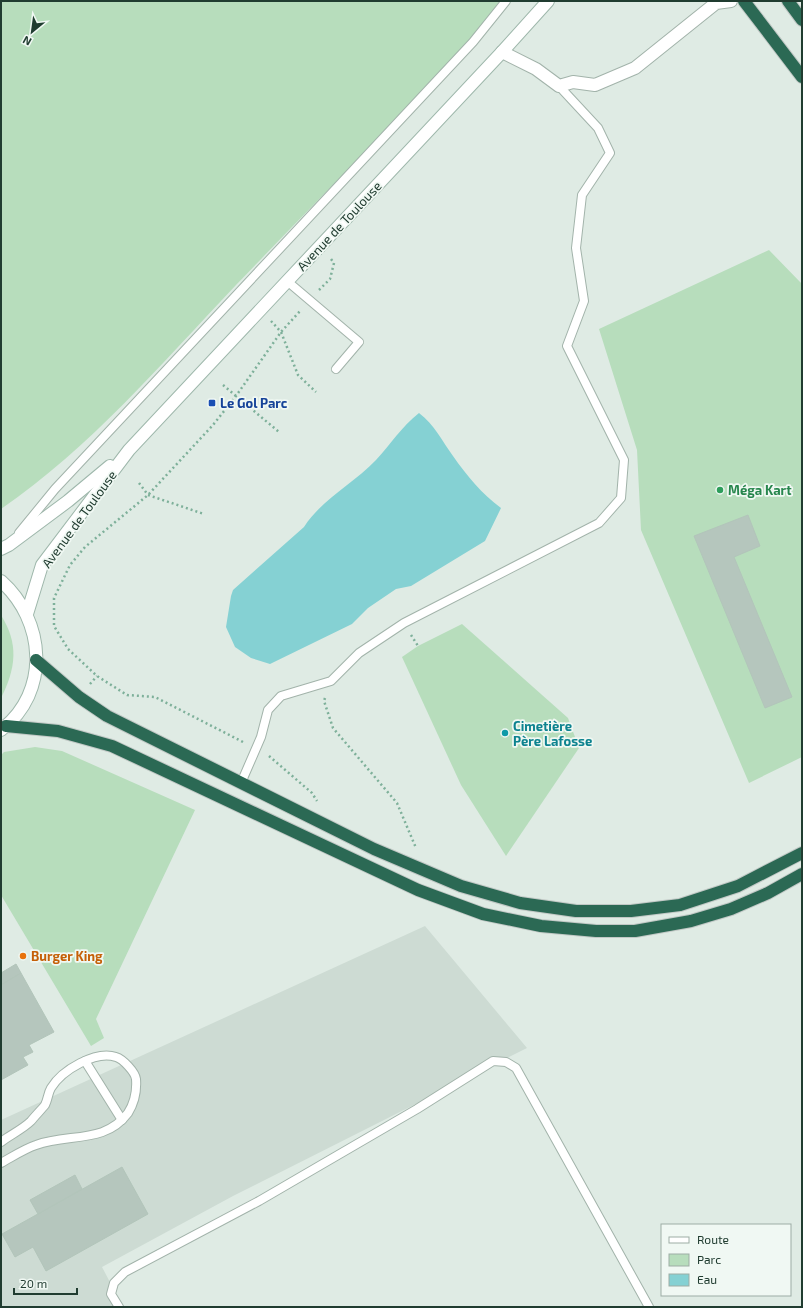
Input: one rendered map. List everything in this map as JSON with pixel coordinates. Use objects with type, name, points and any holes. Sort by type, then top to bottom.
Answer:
[{"type":"highway","points":[[744,1],[802,78]]},
{"type":"highway","points":[[788,1],[802,20]]},
{"type":"highway","points":[[36,660],[79,697],[107,716],[374,849],[461,886],[520,903],[576,911],[631,911],[680,905],[738,886],[802,853]]},
{"type":"highway","points":[[4,728],[58,731],[112,746],[418,890],[483,914],[541,926],[596,931],[635,931],[691,921],[731,909],[768,893],[802,874]]},
{"type":"main road","name":"Avenue de Toulouse","points":[[27,614],[42,565],[129,450],[548,1]]},
{"type":"main road","points":[[502,52],[536,69],[559,86],[572,82],[595,85],[635,68],[716,3],[731,1]]},
{"type":"main road","name":"Avenue de Toulouse","points":[[5,547],[68,501],[129,450]]},
{"type":"main road","points":[[1,581],[14,592],[27,614],[33,629],[36,660],[34,679],[28,696],[18,712],[4,728]]},
{"type":"lane","points":[[5,547],[55,489],[473,42],[506,1]]},
{"type":"lane","points":[[241,783],[261,737],[268,710],[281,696],[331,680],[359,652],[404,623],[599,523],[621,498],[624,460],[567,346],[584,301],[576,248],[582,195],[610,152],[598,128],[559,86]]},
{"type":"lane","points":[[287,281],[359,342],[336,369]]},
{"type":"lane","points":[[1,1142],[30,1122],[45,1104],[51,1088],[66,1070],[85,1061],[104,1055],[117,1057],[136,1076],[137,1092],[131,1108],[122,1120],[110,1131],[96,1135],[77,1136],[36,1145],[1,1163]]},
{"type":"lane","points":[[85,1061],[122,1120]]},
{"type":"lane","points":[[119,1307],[111,1294],[114,1282],[125,1272],[258,1201],[410,1113],[493,1061],[506,1062],[516,1068],[649,1307]]},
{"type":"path","points":[[319,246],[334,263],[330,279],[281,332],[236,396],[148,495],[85,547],[70,565],[54,598],[54,626],[68,649],[97,676],[126,695],[155,697],[268,755],[312,793],[320,805]]},
{"type":"path","points":[[271,321],[281,332],[298,375],[316,392]]},
{"type":"path","points":[[223,384],[279,432]]},
{"type":"path","points":[[140,483],[148,495],[204,514]]},
{"type":"path","points":[[331,680],[324,701],[333,728],[397,803],[415,843],[420,869]]},
{"type":"shaded area","points":[[425,926],[527,1048],[233,1196],[102,1267],[123,1307],[1,1307],[1,1120]]},
{"type":"green space","points":[[1,1],[509,1],[442,73],[236,285],[153,374],[95,432],[34,485],[1,509]]},
{"type":"green space","name":"Méga Kart","points":[[769,250],[802,284],[802,757],[749,783],[641,530],[637,450],[599,329]]},
{"type":"green space","points":[[1,615],[11,636],[13,656],[10,676],[1,698]]},
{"type":"green space","name":"Cimetière Père Lafosse","points":[[462,624],[568,718],[579,748],[506,856],[461,785],[402,657],[418,646]]},
{"type":"green space","points":[[35,747],[62,751],[195,810],[96,1019],[104,1038],[91,1046],[1,895],[1,755],[4,752]]},
{"type":"water","points":[[419,413],[434,428],[469,478],[487,497],[501,508],[485,541],[411,586],[396,589],[368,608],[352,624],[270,664],[251,658],[235,647],[226,627],[233,590],[304,527],[320,508],[367,469],[407,424]]},
{"type":"building","points":[[748,515],[760,546],[734,557],[792,697],[765,708],[694,536]]},
{"type":"building","points":[[16,964],[21,973],[1,985],[1,973]]},
{"type":"building","points":[[21,973],[54,1032],[29,1045],[33,1052],[23,1057],[28,1065],[1,1080],[1,985]]},
{"type":"building","points":[[122,1167],[148,1214],[46,1271],[33,1247],[15,1257],[2,1234]]},
{"type":"building","points":[[75,1175],[82,1189],[38,1214],[30,1200]]},
{"type":"place","name":"Le Gol Parc","points":[[212,403]]},
{"type":"place","name":"Méga Kart","points":[[720,490]]},
{"type":"place","name":"Cimetière Père Lafosse","points":[[505,733]]},
{"type":"place","name":"Burger King","points":[[23,956]]}]
